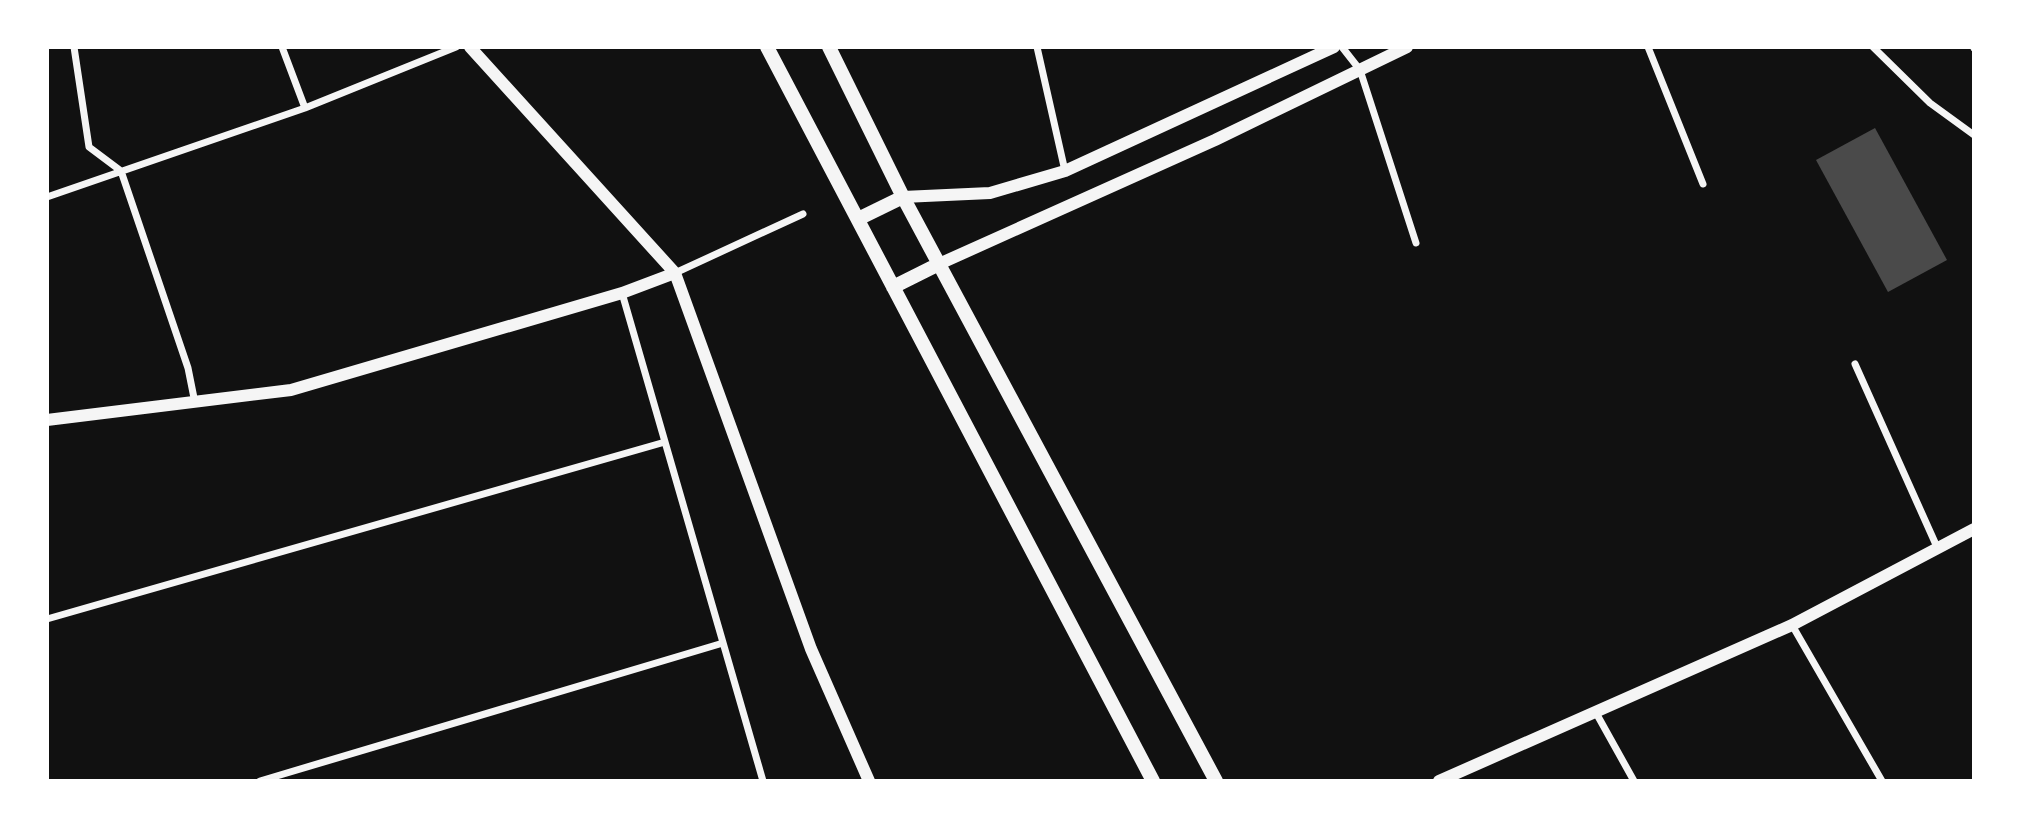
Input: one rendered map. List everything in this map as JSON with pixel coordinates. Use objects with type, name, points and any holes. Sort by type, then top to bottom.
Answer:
[{"type":"main road","points":[[767,47],[1153,781]]},
{"type":"main road","points":[[829,47],[903,198],[1216,781]]},
{"type":"main road","points":[[858,219],[903,198]]},
{"type":"main road","points":[[893,287],[939,264]]},
{"type":"street","points":[[74,47],[89,146],[121,171],[188,368],[195,403]]},
{"type":"street","points":[[282,47],[305,108]]},
{"type":"street","points":[[47,197],[305,108],[456,47]]},
{"type":"street","points":[[470,47],[676,273],[811,649],[869,781]]},
{"type":"street","points":[[1037,47],[1065,171]]},
{"type":"street","points":[[903,198],[990,193],[1065,171],[1334,47]]},
{"type":"street","points":[[1342,47],[1360,70],[1416,243]]},
{"type":"street","points":[[939,264],[1215,140],[1407,47]]},
{"type":"street","points":[[1648,47],[1703,184]]},
{"type":"street","points":[[1873,47],[1930,103],[1974,135]]},
{"type":"street","points":[[47,420],[291,390],[622,293],[676,273],[803,214]]},
{"type":"street","points":[[622,293],[763,781]]},
{"type":"street","points":[[1854,364],[1937,547]]},
{"type":"street","points":[[47,619],[665,442]]},
{"type":"street","points":[[1439,781],[1792,625],[1974,530]]},
{"type":"street","points":[[1792,625],[1882,781]]},
{"type":"street","points":[[260,781],[723,643]]},
{"type":"street","points":[[1595,711],[1634,781]]},
{"type":"building","points":[[1875,128],[1947,260],[1888,292],[1816,160]]}]
